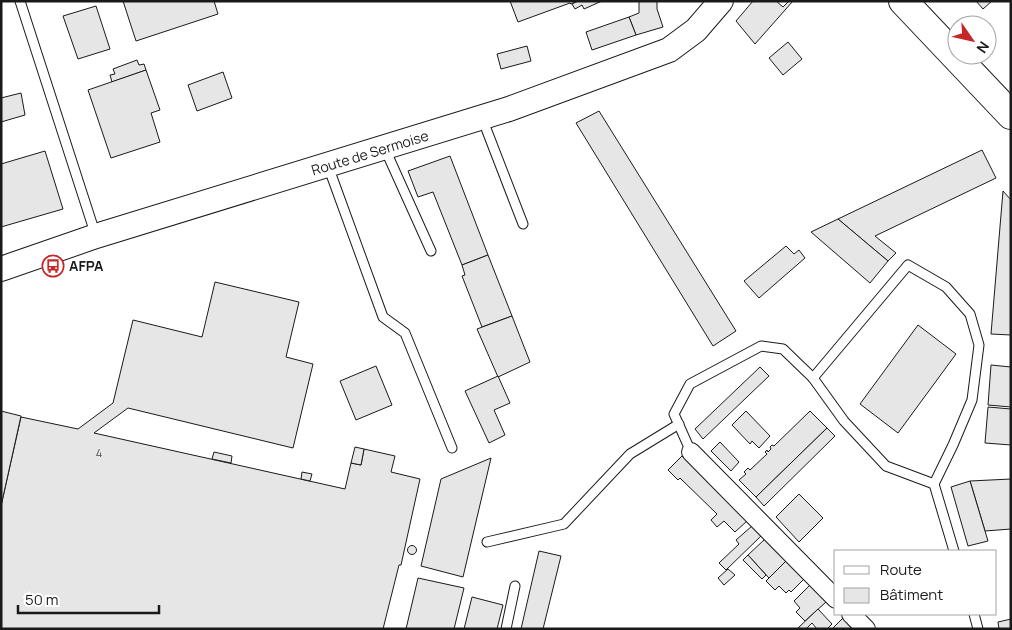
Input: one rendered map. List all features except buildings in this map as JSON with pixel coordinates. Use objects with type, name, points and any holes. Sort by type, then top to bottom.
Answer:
[{"type":"main road","name":"Route de Sermoise","points":[[1,269],[96,236],[482,118],[669,50],[696,30],[721,1]]},
{"type":"main road","points":[[903,1],[1011,115]]},
{"type":"street","points":[[691,452],[834,597]]},
{"type":"street","points":[[852,615],[866,629]]},
{"type":"lane","points":[[20,1],[96,236]]},
{"type":"lane","points":[[482,118],[523,224]]},
{"type":"lane","points":[[384,148],[431,251]]},
{"type":"lane","points":[[328,166],[383,317],[405,333],[452,448]]},
{"type":"lane","points":[[813,378],[908,265],[946,287],[970,314],[979,345],[972,400],[934,484],[954,550]]},
{"type":"lane","points":[[691,452],[674,414],[690,384],[761,346],[783,349],[813,378],[844,421],[886,466],[934,484]]},
{"type":"lane","points":[[487,542],[564,524],[630,454],[679,424]]},
{"type":"lane","points":[[506,629],[515,586]]},
{"type":"lane","points":[[974,615],[978,629]]},
{"type":"place","name":"AFPA","points":[[53,266]]}]
